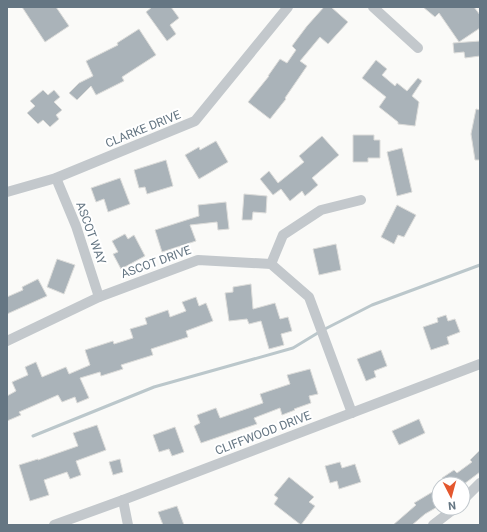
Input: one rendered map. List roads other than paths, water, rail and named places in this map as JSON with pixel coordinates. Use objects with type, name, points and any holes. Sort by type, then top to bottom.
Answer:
[{"type":"street","name":"CLARKE DRIVE","points":[[7,192],[56,178],[195,121],[288,7]]},
{"type":"street","points":[[373,7],[418,48]]},
{"type":"street","name":"ASCOT WAY","points":[[56,178],[76,226],[99,297]]},
{"type":"street","points":[[352,413],[309,297],[271,264],[283,235],[321,210],[361,200]]},
{"type":"street","name":"ASCOT DRIVE","points":[[7,341],[99,297],[198,260],[271,264]]},
{"type":"street","name":"CLIFFWOOD DRIVE","points":[[54,525],[480,364]]},
{"type":"street","points":[[471,492],[480,483]]},
{"type":"street","points":[[123,500],[128,525]]},
{"type":"street","points":[[433,525],[445,516]]},
{"type":"waterway","points":[[33,436],[154,387],[293,348],[321,331],[372,305],[480,265]]}]
